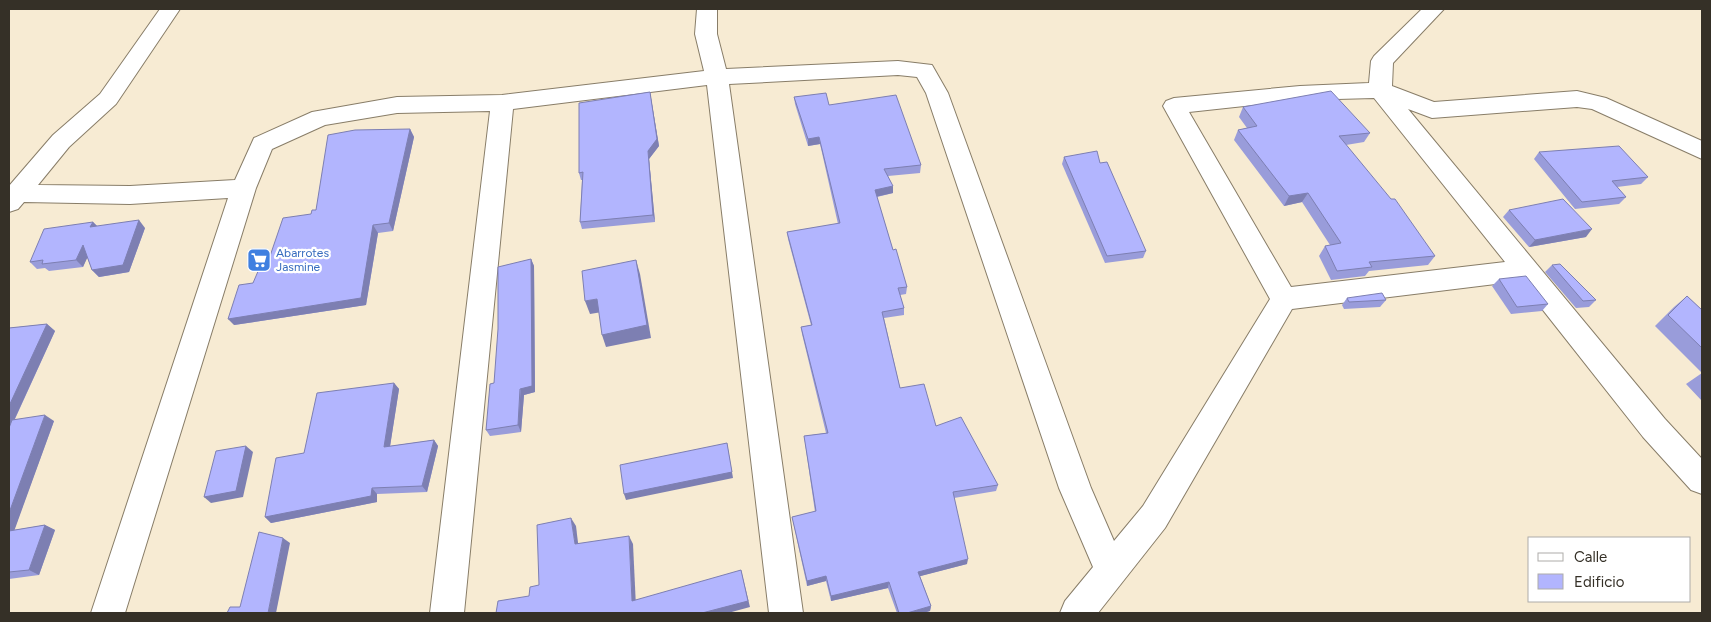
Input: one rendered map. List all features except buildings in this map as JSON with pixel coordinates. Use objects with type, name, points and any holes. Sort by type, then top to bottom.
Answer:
[{"type":"street","points":[[12,197],[61,141],[108,99],[170,9]]},
{"type":"street","points":[[707,9],[706,34],[717,77],[786,613]]},
{"type":"street","points":[[1434,9],[1382,61],[1380,90],[1528,270],[1654,428],[1702,480]]},
{"type":"street","points":[[108,613],[244,188],[262,144],[320,118],[397,105],[502,103],[717,77],[898,68],[924,70],[937,93],[1075,488],[1111,571]]},
{"type":"street","points":[[1284,299],[1174,106],[1300,93],[1380,90],[1432,110],[1577,99],[1598,103],[1702,152]]},
{"type":"street","points":[[447,613],[502,103]]},
{"type":"street","points":[[12,197],[184,193],[244,188]]},
{"type":"street","points":[[1284,299],[1528,270]]},
{"type":"street","points":[[1077,613],[1154,517],[1284,299]]},
{"type":"place","name":"Abarrotes Jasmine","points":[[259,260]]}]
